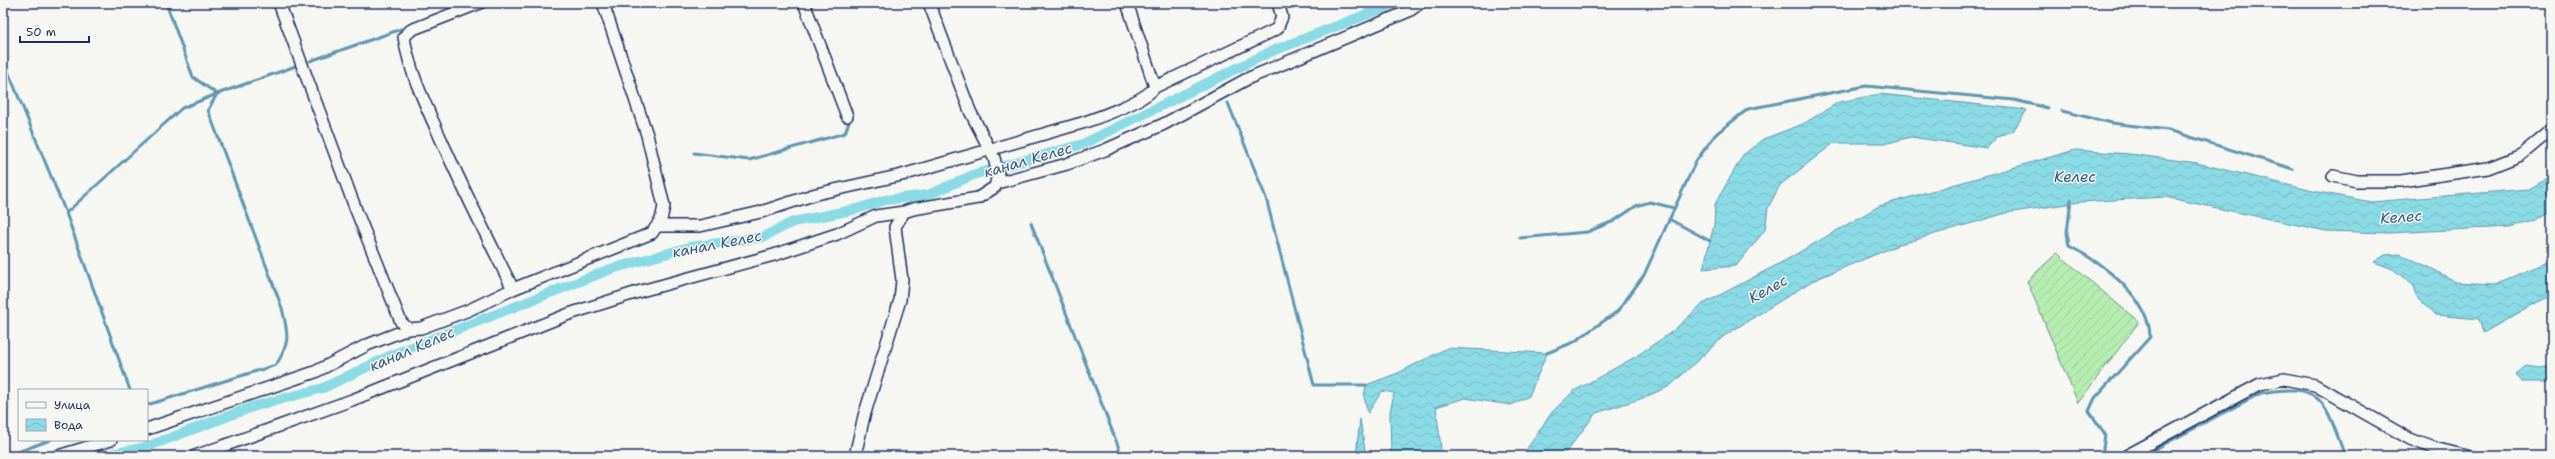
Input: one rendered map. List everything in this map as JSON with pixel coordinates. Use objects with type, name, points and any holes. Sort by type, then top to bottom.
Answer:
[{"type":"street","points":[[279,3],[356,210],[401,322],[408,329]]},
{"type":"street","points":[[480,3],[411,30],[404,37],[410,62],[428,111],[466,196],[513,289]]},
{"type":"street","points":[[148,429],[314,372],[367,345],[408,329],[421,328],[649,234],[658,226],[664,206],[652,157],[603,3]]},
{"type":"street","points":[[804,3],[847,116]]},
{"type":"street","points":[[195,456],[352,400],[589,308],[774,255],[837,234],[876,216],[978,198],[992,191],[998,178],[991,154],[968,104],[929,3]]},
{"type":"street","points":[[1127,3],[1155,87]]},
{"type":"street","points":[[658,226],[700,226],[761,212],[816,194],[991,154],[998,148],[1111,113],[1149,92],[1155,87],[1277,29],[1282,17],[1278,3]]},
{"type":"street","points":[[998,178],[1067,164],[1105,150],[1164,124],[1249,78],[1409,11],[1420,3]]},
{"type":"street","points":[[2333,176],[2357,181],[2401,181],[2488,168],[2521,155],[2552,129]]},
{"type":"street","points":[[855,456],[864,416],[900,300],[901,269],[895,226],[904,212]]},
{"type":"street","points":[[2126,456],[2260,384],[2284,379],[2315,385],[2410,439],[2434,448],[2467,456]]},
{"type":"street","points":[[58,456],[108,441]]},
{"type":"green space","points":[[2057,253],[2139,322],[2078,403],[2027,281]]},
{"type":"water","points":[[1880,94],[2027,110],[2013,131],[1998,136],[1987,148],[1911,137],[1888,143],[1834,143],[1780,185],[1768,208],[1765,230],[1736,266],[1703,269],[1714,225],[1715,204],[1743,155],[1763,139],[1803,124],[1839,102]]},
{"type":"water","name":"Келес","points":[[2075,150],[2130,154],[2197,163],[2313,191],[2371,202],[2529,189],[2552,176],[2552,210],[2535,221],[2510,227],[2388,233],[2326,231],[2165,197],[2080,202],[2006,213],[1898,245],[1812,281],[1724,336],[1670,386],[1643,398],[1596,413],[1563,456],[1522,456],[1552,412],[1574,391],[1635,357],[1673,331],[1701,305],[1786,260],[1879,206]]},
{"type":"water","points":[[2400,254],[2433,269],[2455,282],[2495,284],[2552,260],[2552,294],[2483,333],[2479,319],[2435,315],[2418,299],[2414,286],[2393,269],[2374,262],[2385,255]]},
{"type":"water","points":[[1447,348],[1547,353],[1529,396],[1511,405],[1465,398],[1436,407],[1442,456],[1391,456],[1390,412],[1394,393],[1382,391],[1368,413],[1364,397],[1366,385],[1398,373]]},
{"type":"water","points":[[2526,366],[2541,368],[2552,366],[2552,382],[2522,382],[2516,374]]},
{"type":"water","points":[[1360,419],[1366,456],[1356,455]]},
{"type":"waterway","points":[[166,3],[193,77],[217,94]]},
{"type":"waterway","name":"канал Келес","points":[[102,456],[146,447],[252,407],[323,388],[392,355],[611,269],[690,247],[763,237],[793,222],[857,209],[885,200],[928,195],[973,175],[1083,144],[1270,52],[1396,3]]},
{"type":"waterway","points":[[310,61],[410,26]]},
{"type":"waterway","points":[[3,59],[66,213],[130,389]]},
{"type":"waterway","points":[[148,405],[276,365],[281,357],[287,338],[282,308],[208,110],[217,94],[296,66]]},
{"type":"waterway","points":[[1547,353],[1574,342],[1618,311],[1644,275],[1696,161],[1716,134],[1748,109],[1866,86],[2014,100],[2048,108]]},
{"type":"waterway","points":[[66,213],[182,108],[217,94]]},
{"type":"waterway","points":[[1228,103],[1266,198],[1314,385],[1366,385]]},
{"type":"waterway","points":[[2062,111],[2112,123],[2168,130],[2293,169]]},
{"type":"waterway","points":[[694,153],[749,160],[845,133],[850,119]]},
{"type":"waterway","points":[[2071,200],[2067,233],[2069,246],[2095,261],[2122,283],[2133,295],[2142,309],[2148,323],[2150,337],[2095,398],[2089,411],[2105,434],[2102,456]]},
{"type":"waterway","points":[[1520,238],[1587,232],[1614,221],[1636,206],[1650,202],[1674,208]]},
{"type":"waterway","points":[[1669,219],[1710,241]]},
{"type":"waterway","points":[[1031,223],[1122,456]]},
{"type":"waterway","points":[[2142,456],[2261,393],[2282,390],[2298,390],[2310,394],[2320,400],[2327,410],[2345,456]]},
{"type":"waterway","points":[[7,456],[47,441]]}]
